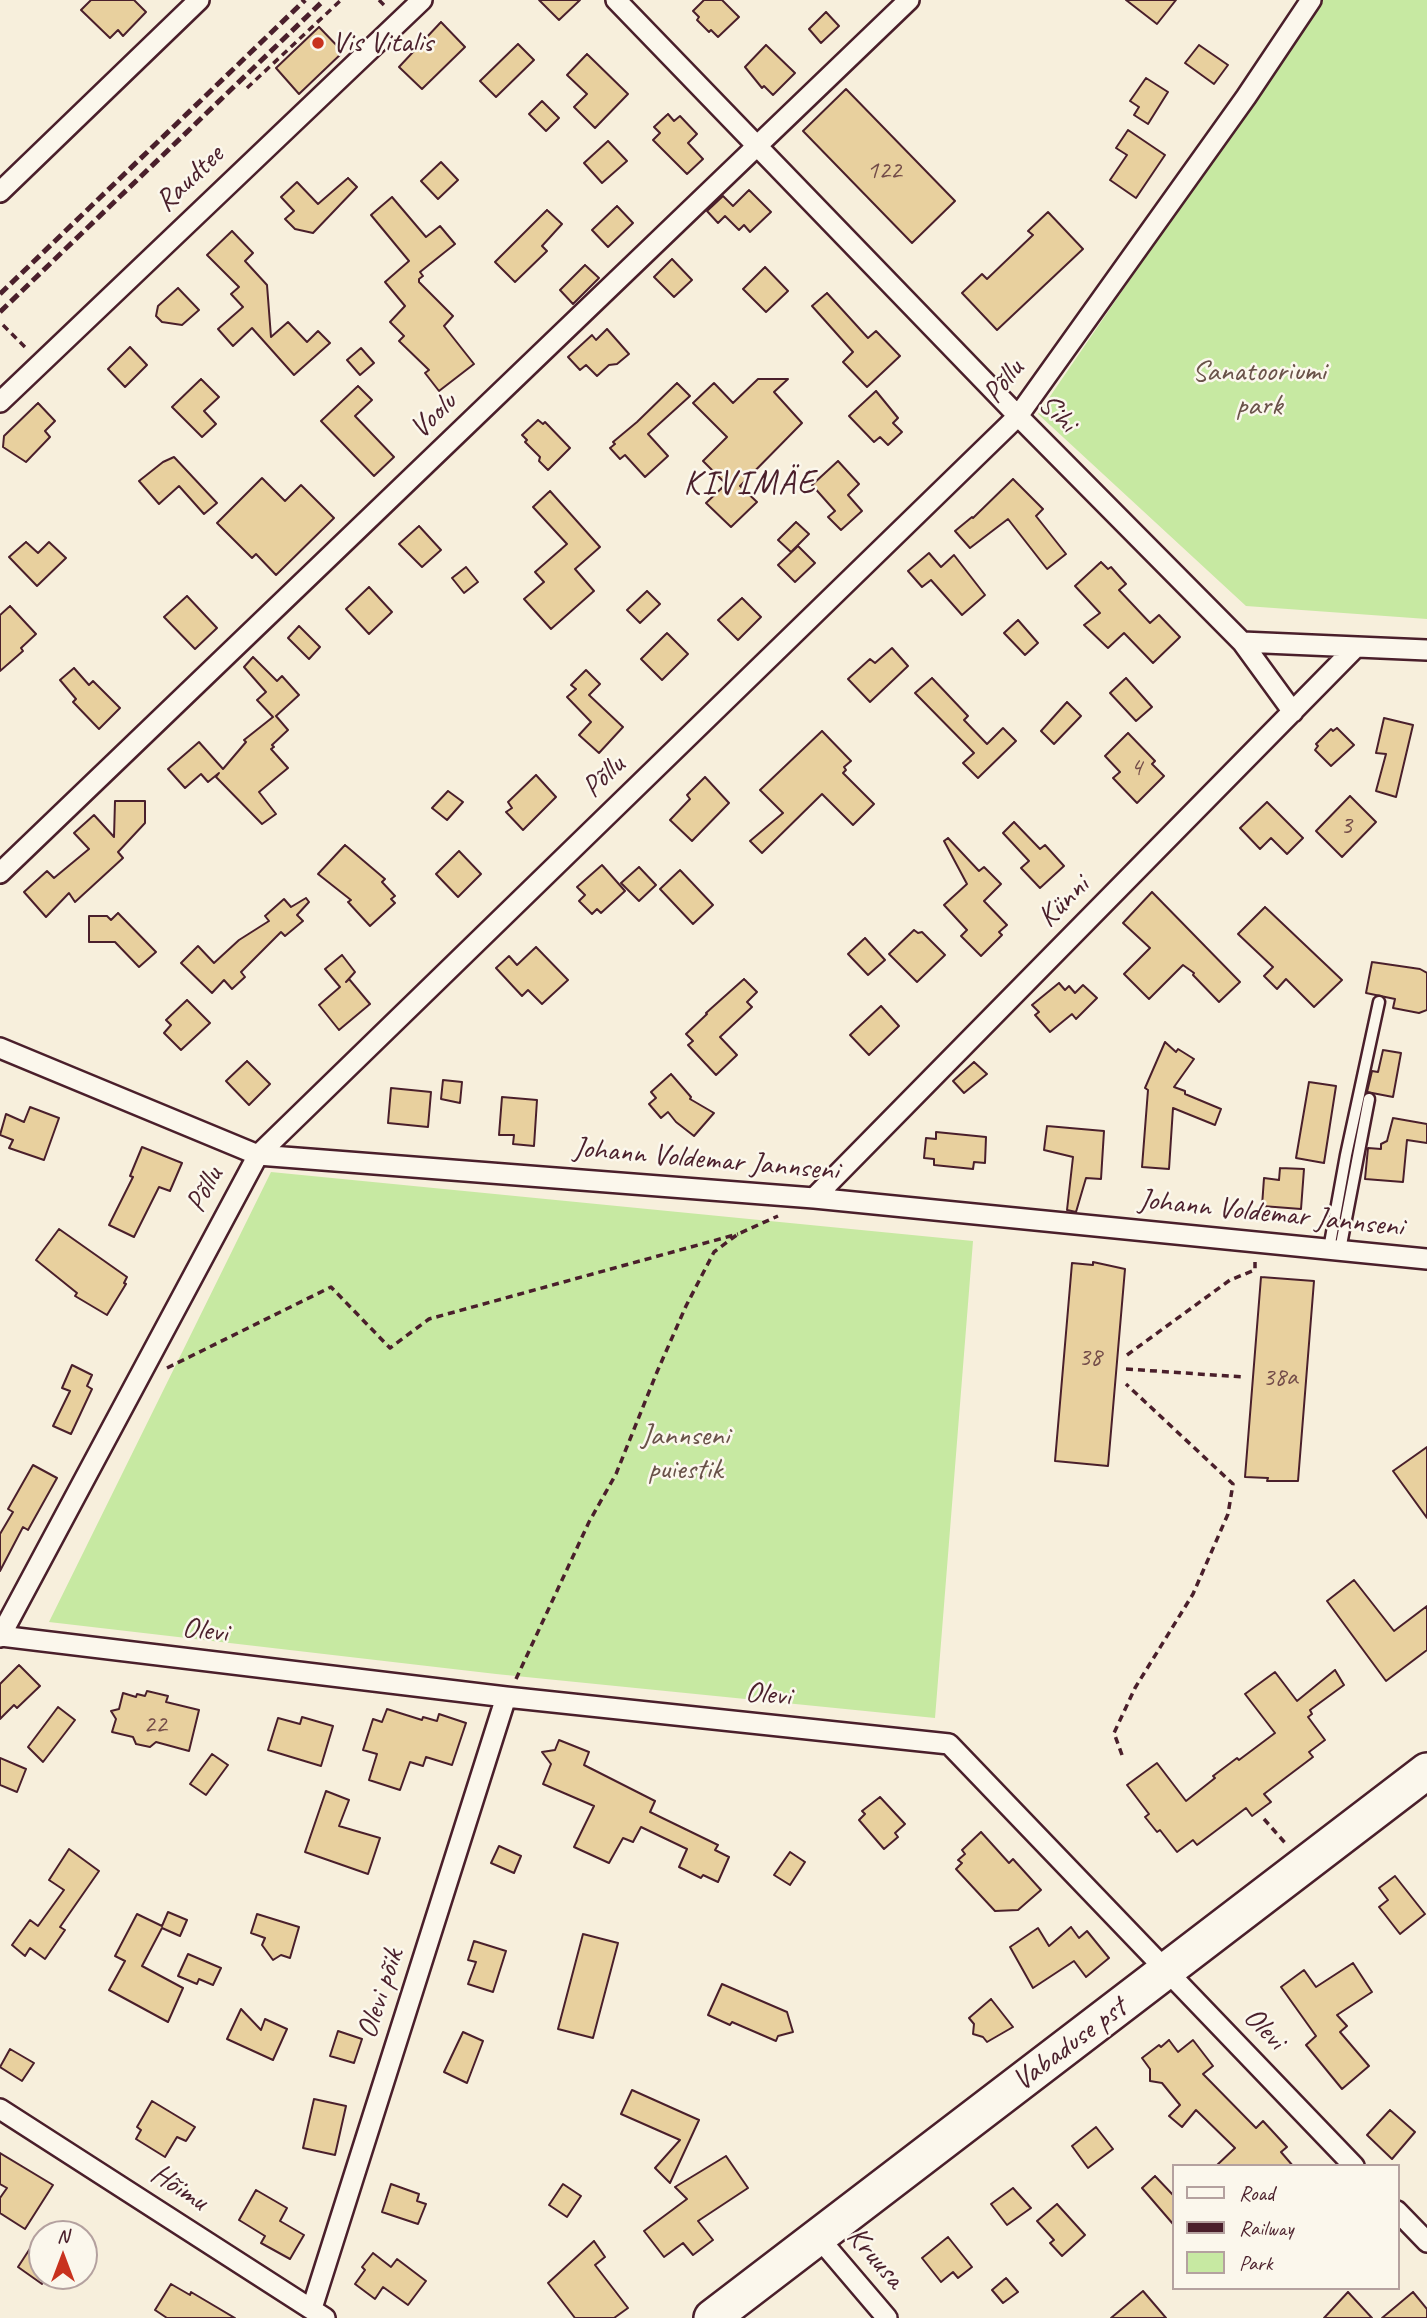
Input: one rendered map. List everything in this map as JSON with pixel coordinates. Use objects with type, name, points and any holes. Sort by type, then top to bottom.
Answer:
[{"type":"highway","name":"Vabaduse pst","points":[[1174,1978],[1427,1771]]},
{"type":"highway","name":"Vabaduse pst","points":[[712,2318],[825,2245],[1174,1978],[1427,1797]]},
{"type":"highway","name":"Vabaduse pst","points":[[747,2318],[825,2245]]},
{"type":"street","points":[[0,192],[199,0]]},
{"type":"street","name":"Raudtee","points":[[0,402],[422,0]]},
{"type":"street","name":"Sihi","points":[[616,0],[1018,416],[1242,642],[1293,712]]},
{"type":"street","name":"Voolu","points":[[0,873],[909,0]]},
{"type":"street","name":"Põllu","points":[[0,1637],[258,1155],[1018,416],[1246,97],[1311,0]]},
{"type":"street","points":[[1242,642],[1427,650]]},
{"type":"street","name":"Künni","points":[[814,1198],[1356,647]]},
{"type":"street","name":"Johann Voldemar Jannseni","points":[[0,1048],[258,1155],[814,1198],[1427,1259]]},
{"type":"street","name":"Olevi","points":[[0,1637],[506,1697],[949,1744],[1352,2164]]},
{"type":"street","name":"Olevi põik","points":[[319,2313],[506,1697]]},
{"type":"street","name":"Hõimu","points":[[0,2109],[319,2313]]},
{"type":"street","points":[[1399,2213],[1427,2242]]},
{"type":"street","name":"Kruusa","points":[[825,2245],[887,2318]]},
{"type":"lane","points":[[1334,1250],[1346,1155],[1379,1002]]},
{"type":"lane","points":[[1334,1250],[1369,1099]]},
{"type":"path","points":[[247,88],[341,0]]},
{"type":"path","points":[[3,325],[24,346]]},
{"type":"path","points":[[136,1384],[331,1287],[390,1348],[429,1319],[738,1234],[814,1198]]},
{"type":"path","points":[[506,1697],[589,1522],[616,1474],[686,1306],[714,1252],[738,1234]]},
{"type":"path","points":[[1127,1355],[1230,1280],[1255,1270],[1257,1242]]},
{"type":"path","points":[[1126,1369],[1243,1377]]},
{"type":"path","points":[[1122,1755],[1114,1733],[1135,1688],[1193,1594],[1228,1514],[1233,1484],[1126,1384]]},
{"type":"green space","name":"Sanatooriumi park","points":[[1321,0],[1427,0],[1427,619],[1246,606],[1038,414]]},
{"type":"green space","name":"Jannseni puiestik","points":[[271,1172],[973,1241],[935,1718],[496,1674],[49,1622]]},
{"type":"building","points":[[91,0],[134,0],[146,12],[123,36],[118,30],[110,38],[81,10]]},
{"type":"building","points":[[539,0],[580,0],[559,20]]},
{"type":"building","points":[[704,0],[722,0],[739,17],[718,37],[697,20],[699,17],[693,11]]},
{"type":"building","points":[[1126,0],[1176,0],[1157,24]]},
{"type":"building","points":[[826,12],[839,26],[821,43],[809,29]]},
{"type":"building","points":[[441,22],[465,47],[422,89],[399,67]]},
{"type":"building","points":[[319,27],[343,52],[299,94],[276,68]]},
{"type":"building","points":[[518,44],[534,60],[496,97],[480,81]]},
{"type":"building","points":[[766,45],[795,73],[773,95],[764,86],[762,88],[745,67]]},
{"type":"building","points":[[1199,45],[1228,65],[1214,84],[1185,63]]},
{"type":"building","points":[[587,54],[628,94],[595,128],[574,107],[587,94],[567,75]]},
{"type":"building","points":[[1146,78],[1168,92],[1148,124],[1134,115],[1139,107],[1130,101]]},
{"type":"building","points":[[846,89],[955,201],[912,243],[803,131]]},
{"type":"building","points":[[542,101],[559,118],[546,131],[529,114]]},
{"type":"building","points":[[668,114],[674,121],[680,116],[697,134],[688,143],[703,159],[687,174],[653,140],[660,133],[654,127]]},
{"type":"building","points":[[1128,130],[1165,155],[1136,198],[1110,180],[1127,155],[1116,148]]},
{"type":"building","points":[[608,141],[627,161],[602,183],[584,163]]},
{"type":"building","points":[[441,162],[458,180],[438,199],[421,181]]},
{"type":"building","points":[[348,178],[357,187],[313,233],[295,229],[285,219],[294,211],[281,197],[297,182],[318,204]]},
{"type":"building","points":[[749,190],[771,212],[750,232],[744,225],[739,230],[725,216],[718,223],[707,211],[723,196],[733,206]]},
{"type":"building","points":[[392,197],[426,237],[440,226],[455,244],[420,272],[423,276],[419,279],[453,316],[444,326],[474,364],[439,391],[425,373],[429,370],[399,341],[404,336],[390,322],[405,306],[385,282],[409,261],[371,215]]},
{"type":"building","points":[[617,206],[633,223],[608,247],[592,230]]},
{"type":"building","points":[[547,210],[562,224],[542,246],[547,251],[515,282],[495,262]]},
{"type":"building","points":[[1048,212],[1083,249],[997,330],[962,293],[982,274],[987,279],[1033,235],[1028,231]]},
{"type":"building","points":[[232,231],[253,253],[245,261],[267,285],[271,337],[288,322],[307,342],[318,331],[330,343],[294,375],[252,328],[233,346],[218,329],[243,307],[231,294],[239,287],[207,255]]},
{"type":"building","points":[[672,259],[692,280],[674,297],[654,277]]},
{"type":"building","points":[[585,265],[599,278],[573,304],[560,290]]},
{"type":"building","points":[[765,267],[788,291],[766,312],[743,289]]},
{"type":"building","points":[[178,288],[199,310],[182,325],[162,322],[156,316],[158,306]]},
{"type":"building","points":[[827,293],[868,338],[876,331],[900,356],[867,387],[843,362],[853,352],[812,306]]},
{"type":"building","points":[[607,329],[629,354],[617,364],[609,365],[597,376],[586,365],[580,370],[568,357],[592,335],[596,340]]},
{"type":"building","points":[[130,347],[147,365],[125,387],[108,369]]},
{"type":"building","points":[[361,348],[374,363],[360,375],[347,360]]},
{"type":"building","points":[[201,379],[219,397],[204,411],[216,424],[202,437],[172,407]]},
{"type":"building","points":[[758,379],[788,379],[774,392],[802,423],[740,486],[757,502],[731,527],[706,503],[726,484],[703,461],[727,437],[693,403],[714,383],[733,403]]},
{"type":"building","points":[[677,383],[690,396],[648,434],[668,456],[645,477],[625,455],[620,459],[610,448],[615,444],[613,442]]},
{"type":"building","points":[[358,386],[372,400],[355,416],[394,457],[374,476],[321,421]]},
{"type":"building","points":[[876,391],[898,418],[893,423],[902,432],[888,445],[880,437],[874,442],[849,416]]},
{"type":"building","points":[[38,403],[55,421],[45,431],[50,437],[26,462],[3,447],[4,436]]},
{"type":"building","points":[[538,420],[543,424],[545,422],[570,448],[548,470],[522,435]]},
{"type":"building","points":[[174,457],[217,503],[204,514],[179,486],[159,504],[139,481]]},
{"type":"building","points":[[838,461],[859,484],[848,495],[862,511],[841,530],[828,517],[835,511],[812,485]]},
{"type":"building","points":[[262,478],[285,501],[301,485],[334,518],[276,575],[256,554],[252,558],[217,523]]},
{"type":"building","points":[[1013,479],[1043,509],[1036,516],[1066,554],[1047,569],[1008,519],[970,548],[955,531],[973,518]]},
{"type":"building","points":[[550,491],[600,547],[575,569],[594,591],[551,629],[524,599],[544,582],[535,572],[567,544],[533,507]]},
{"type":"building","points":[[796,522],[809,534],[791,552],[778,540]]},
{"type":"building","points":[[419,526],[441,550],[422,567],[399,544]]},
{"type":"building","points":[[26,542],[38,553],[49,542],[66,558],[37,586],[9,557]]},
{"type":"building","points":[[798,546],[815,563],[795,582],[778,565]]},
{"type":"building","points":[[929,553],[941,567],[954,555],[985,595],[962,615],[931,580],[922,587],[908,571]]},
{"type":"building","points":[[1101,562],[1108,569],[1111,567],[1126,584],[1119,590],[1150,623],[1159,615],[1180,637],[1153,663],[1124,633],[1108,648],[1084,625],[1100,613],[1075,586]]},
{"type":"building","points":[[466,567],[478,582],[464,593],[452,578]]},
{"type":"building","points":[[369,587],[392,612],[369,634],[346,609]]},
{"type":"building","points":[[647,591],[660,604],[640,623],[627,610]]},
{"type":"building","points":[[187,596],[217,628],[195,649],[164,617]]},
{"type":"building","points":[[742,598],[761,617],[738,640],[718,620]]},
{"type":"building","points":[[10,606],[36,634],[21,648],[23,651],[0,671],[0,615]]},
{"type":"building","points":[[1018,620],[1038,643],[1025,655],[1004,633]]},
{"type":"building","points":[[299,626],[320,647],[309,659],[288,638]]},
{"type":"building","points":[[667,633],[688,654],[662,680],[641,659]]},
{"type":"building","points":[[892,648],[908,666],[870,702],[848,679],[870,659],[875,663]]},
{"type":"building","points":[[253,657],[277,681],[282,676],[299,695],[276,716],[288,730],[271,749],[288,768],[259,792],[276,814],[262,824],[216,777],[219,773],[208,782],[201,774],[185,788],[168,769],[199,742],[223,769],[246,742],[244,740],[273,717],[257,700],[266,692],[244,667]]},
{"type":"building","points":[[74,668],[89,685],[93,681],[120,708],[99,729],[73,702],[76,699],[60,680]]},
{"type":"building","points":[[586,670],[600,684],[589,695],[623,727],[599,753],[579,735],[591,722],[567,697],[576,689],[571,685]]},
{"type":"building","points":[[932,678],[968,716],[964,720],[987,744],[1003,728],[1016,741],[978,778],[963,763],[974,753],[915,693]]},
{"type":"building","points":[[1126,678],[1152,707],[1136,721],[1110,693]]},
{"type":"building","points":[[1067,702],[1081,716],[1054,744],[1041,731]]},
{"type":"building","points":[[1384,718],[1413,725],[1396,797],[1376,791],[1386,754],[1376,753]]},
{"type":"building","points":[[1337,728],[1354,745],[1331,766],[1315,750],[1318,746],[1316,744],[1331,729],[1333,731]]},
{"type":"building","points":[[822,731],[851,761],[844,767],[846,770],[843,773],[874,804],[853,825],[822,794],[762,853],[750,841],[783,813],[760,790]]},
{"type":"building","points":[[1128,733],[1155,761],[1152,764],[1164,776],[1137,803],[1113,778],[1120,772],[1105,756]]},
{"type":"building","points":[[536,775],[556,797],[523,830],[506,812],[512,808],[508,802]]},
{"type":"building","points":[[705,777],[729,803],[692,841],[670,820],[690,799],[687,795]]},
{"type":"building","points":[[448,791],[463,802],[447,820],[432,808]]},
{"type":"building","points":[[1350,796],[1376,822],[1342,857],[1316,831]]},
{"type":"building","points":[[115,801],[145,801],[145,823],[118,852],[123,858],[75,902],[69,893],[46,917],[24,892],[47,871],[54,878],[89,849],[74,833],[94,815],[114,837]]},
{"type":"building","points":[[1267,802],[1303,838],[1287,854],[1271,838],[1260,849],[1240,828]]},
{"type":"building","points":[[1014,822],[1040,849],[1045,845],[1064,866],[1040,888],[1021,868],[1029,861],[1003,833]]},
{"type":"building","points":[[948,838],[979,871],[984,867],[1001,884],[984,901],[1007,925],[999,932],[1002,935],[981,956],[961,936],[967,930],[944,905],[967,884],[944,841]]},
{"type":"building","points":[[345,845],[385,879],[382,882],[395,896],[391,899],[395,903],[370,926],[348,902],[351,900],[318,874]]},
{"type":"building","points":[[459,851],[481,874],[458,897],[436,874]]},
{"type":"building","points":[[602,865],[625,891],[601,913],[597,909],[592,914],[579,901],[585,895],[577,887]]},
{"type":"building","points":[[639,867],[656,885],[639,901],[621,883]]},
{"type":"building","points":[[680,870],[713,905],[693,924],[660,889]]},
{"type":"building","points":[[1152,892],[1240,982],[1219,1002],[1194,973],[1183,965],[1149,999],[1124,974],[1150,948],[1123,923]]},
{"type":"building","points":[[306,898],[309,902],[297,915],[303,921],[285,936],[281,932],[241,972],[245,977],[232,989],[224,980],[212,993],[181,963],[198,946],[214,963],[239,940],[269,921],[265,916],[284,899],[291,907]]},
{"type":"building","points":[[1265,907],[1342,980],[1314,1007],[1286,979],[1277,989],[1264,976],[1273,967],[1238,934]]},
{"type":"building","points":[[118,913],[156,952],[139,967],[115,942],[89,942],[89,916],[107,916],[111,920]]},
{"type":"building","points":[[914,930],[922,932],[945,955],[917,982],[889,954]]},
{"type":"building","points":[[865,938],[885,960],[868,975],[848,954]]},
{"type":"building","points":[[536,947],[568,980],[542,1004],[528,990],[522,996],[496,968],[509,956],[517,965]]},
{"type":"building","points":[[342,955],[355,972],[346,982],[349,979],[370,1004],[339,1030],[319,1005],[340,987],[325,969]]},
{"type":"building","points":[[1372,962],[1420,969],[1427,973],[1427,1010],[1419,1013],[1393,1008],[1395,999],[1366,993]]},
{"type":"building","points":[[744,979],[757,992],[747,1002],[752,1007],[720,1037],[737,1055],[716,1075],[688,1045],[693,1041],[686,1034]]},
{"type":"building","points":[[1059,983],[1065,990],[1069,986],[1075,993],[1083,985],[1097,998],[1076,1019],[1072,1014],[1050,1032],[1035,1015],[1039,1012],[1032,1005]]},
{"type":"building","points":[[187,1000],[210,1023],[181,1050],[164,1033],[171,1025],[166,1020]]},
{"type":"building","points":[[881,1006],[899,1026],[869,1055],[850,1035]]},
{"type":"building","points":[[1165,1042],[1176,1052],[1178,1049],[1194,1059],[1174,1087],[1221,1109],[1215,1125],[1173,1108],[1169,1169],[1142,1167],[1148,1090],[1145,1088]]},
{"type":"building","points":[[1383,1050],[1401,1053],[1393,1097],[1367,1092],[1372,1071],[1378,1072]]},
{"type":"building","points":[[247,1061],[270,1084],[249,1105],[226,1081]]},
{"type":"building","points":[[974,1062],[987,1074],[964,1093],[953,1081]]},
{"type":"building","points":[[671,1074],[690,1099],[714,1113],[694,1136],[668,1112],[661,1118],[649,1104],[656,1098],[651,1092]]},
{"type":"building","points":[[443,1080],[462,1082],[460,1103],[441,1099]]},
{"type":"building","points":[[1309,1082],[1336,1086],[1324,1163],[1296,1158]]},
{"type":"building","points":[[391,1088],[431,1092],[428,1127],[388,1123]]},
{"type":"building","points":[[502,1097],[537,1100],[534,1146],[513,1144],[514,1135],[499,1135]]},
{"type":"building","points":[[30,1107],[59,1118],[44,1160],[9,1148],[13,1140],[0,1135],[6,1114],[24,1122]]},
{"type":"building","points":[[1393,1118],[1427,1124],[1427,1143],[1407,1140],[1403,1182],[1365,1179],[1368,1148],[1381,1149],[1381,1144],[1387,1141]]},
{"type":"building","points":[[1047,1126],[1104,1131],[1101,1179],[1086,1178],[1076,1212],[1067,1210],[1073,1157],[1044,1150]]},
{"type":"building","points":[[936,1132],[986,1137],[985,1163],[974,1162],[973,1169],[934,1165],[934,1159],[924,1158],[926,1138],[936,1139]]},
{"type":"building","points":[[142,1147],[182,1163],[170,1191],[159,1187],[134,1237],[109,1225],[133,1177],[130,1176]]},
{"type":"building","points":[[1280,1168],[1304,1169],[1301,1209],[1262,1206],[1264,1178],[1279,1180]]},
{"type":"building","points":[[59,1229],[127,1277],[124,1283],[126,1284],[107,1315],[75,1296],[77,1293],[36,1260]]},
{"type":"building","points":[[1093,1262],[1125,1269],[1108,1466],[1055,1461],[1072,1263],[1093,1265]]},
{"type":"building","points":[[1261,1277],[1314,1281],[1298,1481],[1267,1481],[1268,1478],[1245,1477]]},
{"type":"building","points":[[72,1365],[92,1375],[87,1386],[92,1389],[71,1434],[53,1426],[70,1391],[62,1388]]},
{"type":"building","points":[[1427,1447],[1427,1518],[1393,1471]]},
{"type":"building","points":[[33,1465],[57,1478],[28,1530],[23,1527],[0,1571],[0,1534],[13,1512],[8,1509]]},
{"type":"building","points":[[1354,1580],[1394,1631],[1427,1606],[1427,1650],[1386,1681],[1327,1601]]},
{"type":"building","points":[[19,1665],[40,1686],[17,1708],[14,1705],[0,1719],[0,1684]]},
{"type":"building","points":[[1335,1670],[1344,1685],[1310,1710],[1312,1714],[1308,1717],[1325,1740],[1309,1752],[1313,1757],[1264,1794],[1271,1802],[1252,1816],[1246,1808],[1197,1845],[1193,1840],[1177,1852],[1160,1830],[1157,1832],[1145,1817],[1149,1814],[1127,1785],[1157,1763],[1186,1801],[1215,1778],[1213,1776],[1275,1733],[1245,1694],[1275,1672],[1297,1701]]},
{"type":"building","points":[[147,1691],[168,1696],[166,1702],[199,1710],[189,1751],[156,1742],[150,1747],[136,1744],[133,1737],[112,1732],[116,1719],[111,1711],[119,1709],[123,1693],[136,1697],[137,1694],[145,1696]]},
{"type":"building","points":[[58,1707],[75,1720],[43,1762],[28,1747]]},
{"type":"building","points":[[387,1709],[422,1720],[423,1717],[437,1721],[439,1714],[466,1723],[452,1765],[426,1757],[423,1766],[410,1762],[400,1790],[369,1780],[377,1754],[363,1750],[373,1719],[382,1722]]},
{"type":"building","points":[[302,1717],[333,1726],[321,1766],[268,1750],[278,1718],[300,1724]]},
{"type":"building","points":[[559,1740],[589,1752],[584,1765],[655,1801],[650,1812],[718,1845],[715,1850],[729,1857],[718,1882],[703,1875],[701,1878],[679,1867],[687,1849],[641,1827],[633,1842],[623,1838],[609,1863],[574,1847],[594,1806],[543,1784],[551,1764],[542,1752],[555,1750]]},
{"type":"building","points":[[212,1754],[228,1765],[206,1795],[190,1784]]},
{"type":"building","points":[[0,1758],[26,1769],[17,1792],[0,1785]]},
{"type":"building","points":[[326,1791],[349,1800],[339,1826],[380,1838],[368,1874],[305,1852]]},
{"type":"building","points":[[880,1797],[905,1824],[895,1833],[898,1837],[884,1849],[859,1820],[865,1814],[862,1811]]},
{"type":"building","points":[[981,1832],[1009,1863],[1013,1859],[1041,1890],[1018,1910],[995,1911],[956,1869],[962,1863],[958,1860],[965,1854],[962,1850]]},
{"type":"building","points":[[499,1846],[521,1856],[514,1873],[491,1863]]},
{"type":"building","points":[[69,1849],[99,1871],[60,1927],[65,1930],[45,1959],[30,1948],[25,1956],[12,1945],[30,1920],[38,1926],[64,1890],[49,1880]]},
{"type":"building","points":[[790,1852],[805,1862],[790,1885],[774,1875]]},
{"type":"building","points":[[1395,1876],[1425,1914],[1400,1934],[1379,1907],[1388,1900],[1379,1888]]},
{"type":"building","points":[[168,1912],[187,1920],[180,1936],[162,1928],[142,1966],[183,1988],[168,2022],[109,1990],[125,1961],[115,1956],[137,1914],[162,1926]]},
{"type":"building","points":[[257,1914],[299,1927],[290,1958],[281,1955],[273,1960],[262,1945],[265,1938],[251,1933]]},
{"type":"building","points":[[1071,1927],[1079,1938],[1087,1931],[1109,1958],[1086,1977],[1074,1961],[1033,1988],[1010,1947],[1038,1928],[1049,1946]]},
{"type":"building","points":[[583,1934],[618,1943],[593,2038],[558,2029]]},
{"type":"building","points":[[474,1941],[506,1951],[493,1992],[468,1984],[476,1962],[468,1960]]},
{"type":"building","points":[[188,1954],[221,1968],[213,1985],[199,1979],[197,1984],[178,1976]]},
{"type":"building","points":[[1353,1963],[1372,1992],[1337,2015],[1347,2026],[1340,2032],[1369,2066],[1342,2089],[1306,2045],[1316,2036],[1281,1987],[1304,1970],[1316,1987]]},
{"type":"building","points":[[722,1984],[787,2012],[793,2032],[778,2036],[776,2041],[708,2015]]},
{"type":"building","points":[[991,1999],[1013,2027],[987,2042],[983,2037],[973,2034],[974,2024],[969,2018]]},
{"type":"building","points":[[241,2009],[261,2030],[265,2019],[287,2029],[273,2060],[227,2039]]},
{"type":"building","points":[[338,2031],[362,2039],[354,2063],[330,2056]]},
{"type":"building","points":[[463,2032],[483,2041],[467,2083],[444,2072]]},
{"type":"building","points":[[1169,2040],[1178,2052],[1193,2040],[1213,2066],[1203,2074],[1256,2128],[1263,2121],[1287,2147],[1281,2152],[1291,2164],[1218,2164],[1235,2148],[1196,2110],[1182,2127],[1169,2116],[1180,2105],[1162,2083],[1150,2081],[1150,2069],[1142,2058],[1159,2045],[1161,2047]]},
{"type":"building","points":[[10,2049],[34,2063],[22,2081],[0,2067]]},
{"type":"building","points":[[632,2090],[699,2120],[670,2183],[655,2168],[680,2140],[621,2114]]},
{"type":"building","points":[[314,2099],[346,2106],[335,2155],[303,2148]]},
{"type":"building","points":[[152,2101],[195,2127],[186,2141],[177,2137],[165,2157],[136,2139],[141,2130],[137,2127]]},
{"type":"building","points":[[1390,2110],[1415,2132],[1392,2159],[1367,2135]]},
{"type":"building","points":[[1096,2127],[1113,2149],[1088,2168],[1072,2146]]},
{"type":"building","points":[[0,2153],[53,2185],[31,2220],[28,2220],[25,2229],[0,2213],[0,2198],[7,2188],[0,2184]]},
{"type":"building","points":[[726,2156],[748,2188],[698,2221],[713,2240],[693,2255],[683,2243],[664,2257],[644,2231],[687,2199],[675,2187]]},
{"type":"building","points":[[1155,2176],[1172,2194],[1172,2223],[1142,2188]]},
{"type":"building","points":[[391,2184],[419,2194],[417,2201],[426,2204],[418,2224],[382,2212]]},
{"type":"building","points":[[563,2184],[581,2196],[567,2217],[549,2205]]},
{"type":"building","points":[[1013,2188],[1031,2208],[1007,2225],[991,2204]]},
{"type":"building","points":[[256,2190],[287,2208],[280,2221],[304,2235],[290,2259],[261,2243],[265,2236],[239,2220]]},
{"type":"building","points":[[1057,2204],[1085,2235],[1062,2256],[1050,2243],[1054,2240],[1037,2221]]},
{"type":"building","points":[[948,2237],[972,2267],[958,2278],[953,2272],[941,2282],[922,2258]]},
{"type":"building","points":[[594,2241],[605,2257],[595,2265],[628,2308],[614,2318],[575,2318],[548,2283]]},
{"type":"building","points":[[28,2252],[28,2274],[18,2267]]},
{"type":"building","points":[[373,2253],[391,2267],[397,2259],[426,2281],[408,2305],[383,2287],[375,2299],[355,2284],[365,2270],[362,2267]]},
{"type":"building","points":[[1006,2278],[1018,2292],[1003,2303],[992,2290]]},
{"type":"building","points":[[171,2284],[190,2295],[191,2292],[235,2318],[167,2318],[155,2310]]},
{"type":"building","points":[[1143,2291],[1166,2318],[1111,2318]]},
{"type":"building","points":[[1348,2292],[1372,2318],[1324,2318]]},
{"type":"building","points":[[1413,2292],[1427,2309],[1427,2318],[1382,2318]]},
{"type":"railway","points":[[0,294],[305,0]]},
{"type":"railway","points":[[0,312],[324,0]]},
{"type":"place","name":"Vis Vitalis","points":[[318,43]]},
{"type":"district","name":"KIVIMÄE","points":[[750,484]]}]
